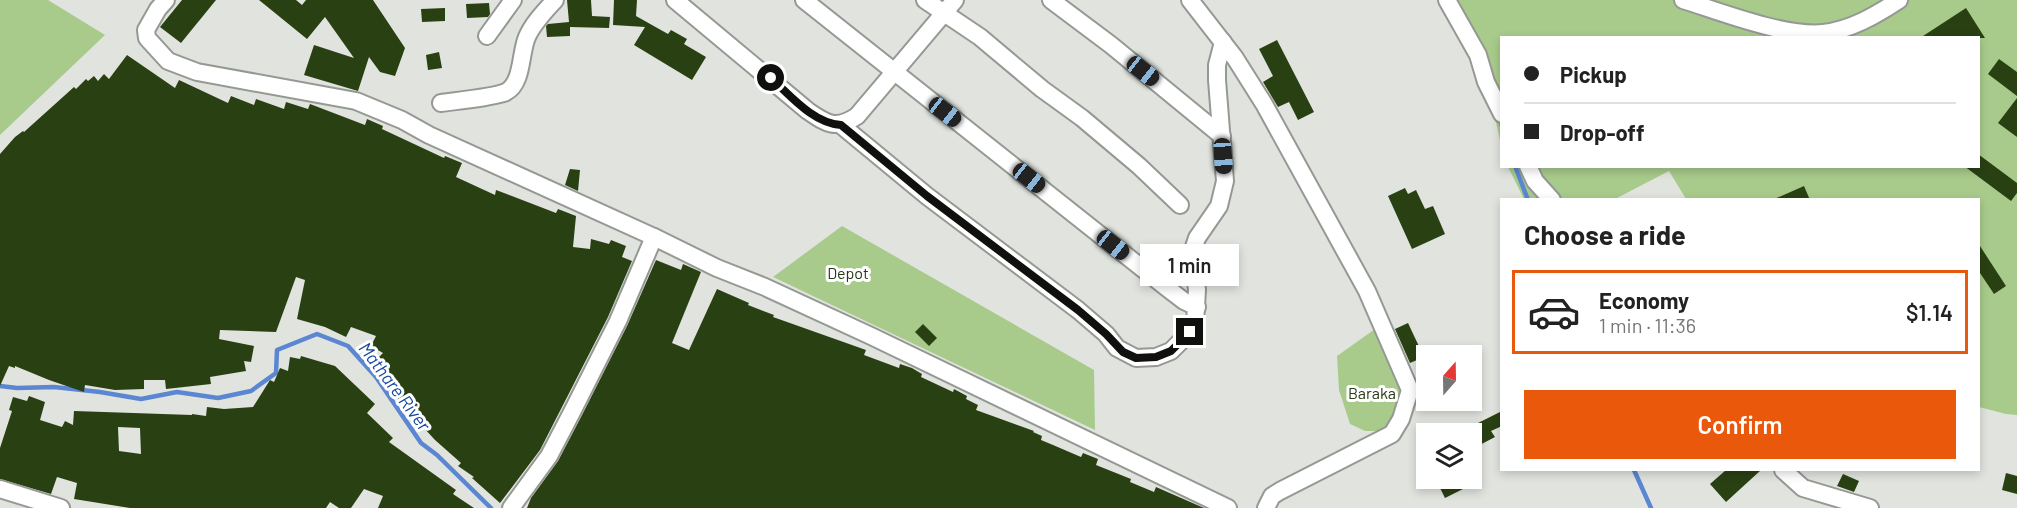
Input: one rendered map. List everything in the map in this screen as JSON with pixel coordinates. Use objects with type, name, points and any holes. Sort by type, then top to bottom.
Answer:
[{"type":"street","points":[[166,0],[146,30],[147,38],[168,61],[197,72],[356,101],[402,120],[429,135],[717,268],[765,287],[871,336],[1228,508]]},
{"type":"street","points":[[487,36],[513,0]]},
{"type":"street","points":[[441,103],[505,93],[514,86],[518,78],[522,49],[528,35],[555,0]]},
{"type":"street","points":[[675,0],[808,111],[828,124],[841,125],[857,116],[955,0]]},
{"type":"street","points":[[804,0],[1167,288],[1184,301],[1197,307]]},
{"type":"street","points":[[925,0],[980,37],[1042,89],[1082,118],[1138,165],[1180,205]]},
{"type":"street","points":[[1051,0],[1111,45],[1222,136]]},
{"type":"street","points":[[1190,0],[1223,42],[1272,118],[1367,291],[1410,390],[1401,419],[1392,435],[1280,491],[1272,496],[1266,508]]},
{"type":"street","points":[[1447,0],[1478,56],[1486,82],[1500,110]]},
{"type":"street","points":[[1683,0],[1800,33],[1824,33],[1863,22],[1899,0]]},
{"type":"street","points":[[841,125],[927,196],[1078,310],[1123,352],[1136,358],[1156,357],[1171,351],[1190,332],[1195,322],[1197,280],[1193,254],[1197,238],[1219,206],[1223,192],[1225,181],[1217,73],[1223,42]]},
{"type":"street","points":[[1529,168],[1535,181],[1550,198]]},
{"type":"street","points":[[511,508],[549,456],[618,321],[654,237]]},
{"type":"street","points":[[1784,471],[1803,488],[1838,504],[1870,508]]},
{"type":"street","points":[[0,489],[61,508]]},
{"type":"green space","points":[[0,0],[48,0],[105,35],[0,135]]},
{"type":"green space","points":[[1441,0],[2017,0],[2017,415],[1980,407],[1980,198],[1685,198],[1669,171],[1617,198],[1524,198],[1508,168],[1980,168],[1980,36],[1500,36],[1500,140],[1486,76]]},
{"type":"green space","name":"Depot","points":[[842,226],[1094,370],[1095,430],[773,277]]},
{"type":"green space","name":"Baraka","points":[[1375,329],[1404,391],[1390,431],[1365,431],[1350,424],[1339,390],[1337,356]]},
{"type":"building","points":[[182,0],[216,0],[181,43],[160,27]]},
{"type":"building","points":[[259,0],[296,0],[302,5],[306,0],[373,0],[405,48],[395,76],[380,72],[369,57],[358,91],[304,75],[314,45],[354,58],[325,17],[307,39]]},
{"type":"building","points":[[567,0],[591,0],[592,16],[610,17],[609,28],[570,27],[570,36],[547,37],[546,26],[548,24],[569,22]]},
{"type":"building","points":[[614,0],[637,0],[636,16],[668,34],[671,30],[687,39],[684,44],[706,57],[692,80],[634,45],[645,27],[613,25]]},
{"type":"building","points":[[489,3],[488,17],[467,18],[466,4]]},
{"type":"building","points":[[445,8],[445,21],[422,22],[421,9]]},
{"type":"building","points":[[1966,8],[1985,38],[1980,38],[1980,36],[1923,36]]},
{"type":"building","points":[[1277,40],[1314,112],[1298,120],[1289,102],[1278,107],[1263,82],[1273,76],[1259,49]]},
{"type":"building","points":[[439,52],[442,68],[428,70],[426,55]]},
{"type":"building","points":[[127,55],[175,88],[179,80],[228,103],[231,96],[254,105],[256,99],[284,109],[286,102],[308,109],[310,104],[365,125],[367,119],[383,126],[382,129],[444,158],[445,156],[462,163],[456,177],[495,195],[496,190],[556,213],[558,209],[576,216],[573,247],[590,249],[591,239],[609,244],[611,240],[626,246],[622,257],[632,261],[608,317],[540,450],[500,503],[472,478],[474,477],[458,466],[461,463],[435,440],[378,378],[382,374],[372,364],[383,353],[371,346],[376,336],[351,327],[346,337],[325,327],[297,319],[305,280],[296,277],[276,332],[220,330],[219,339],[254,346],[251,362],[244,361],[246,371],[210,377],[211,384],[166,389],[165,380],[144,380],[144,389],[115,390],[85,385],[84,392],[15,366],[15,368],[9,366],[0,386],[0,154],[15,137],[24,132],[74,87],[76,89],[86,79],[88,81],[94,76],[98,81],[104,74],[109,79]]},
{"type":"building","points":[[1999,59],[2017,72],[2017,96],[1988,74]]},
{"type":"building","points":[[2017,98],[2017,137],[1998,123]]},
{"type":"building","points":[[1980,155],[2017,183],[2017,193],[2011,201],[1967,168],[1980,168]]},
{"type":"building","points":[[570,169],[580,170],[578,191],[565,185]]},
{"type":"building","points":[[1804,186],[1809,198],[1777,198]]},
{"type":"building","points":[[1405,188],[1408,194],[1416,190],[1425,209],[1433,206],[1445,234],[1412,249],[1388,196]]},
{"type":"building","points":[[1980,246],[2006,286],[1994,294],[1980,273]]},
{"type":"building","points":[[656,260],[681,270],[683,264],[701,272],[672,343],[689,350],[717,289],[774,315],[773,317],[866,350],[864,355],[899,368],[900,364],[912,368],[922,374],[921,377],[967,396],[966,399],[978,405],[976,410],[1034,431],[1042,436],[1041,440],[1081,457],[1083,453],[1098,459],[1096,465],[1131,479],[1130,482],[1154,492],[1156,487],[1204,508],[527,508],[531,498],[558,461],[581,417],[627,326]]},
{"type":"building","points":[[1408,323],[1418,345],[1416,345],[1416,360],[1410,363],[1395,329]]},
{"type":"building","points":[[923,324],[937,338],[929,346],[915,332]]},
{"type":"building","points":[[301,356],[335,366],[375,404],[367,413],[393,438],[389,442],[456,490],[453,494],[474,508],[378,508],[383,496],[364,489],[351,508],[339,508],[330,502],[326,508],[130,508],[74,499],[77,483],[57,477],[51,494],[0,479],[0,448],[12,411],[9,410],[13,397],[27,401],[29,396],[45,402],[40,420],[62,427],[65,421],[73,425],[74,411],[206,416],[207,407],[224,409],[253,407],[270,380],[274,382],[280,368],[288,371],[290,357],[300,359]],"holes":[[[118,427],[140,428],[141,454],[119,451]]]},
{"type":"building","points":[[1500,412],[1500,427],[1491,431],[1495,437],[1482,444],[1482,423],[1478,423]]},
{"type":"building","points":[[1725,471],[1760,471],[1726,502],[1710,484]]},
{"type":"building","points":[[2006,473],[2017,476],[2017,494],[2002,490]]},
{"type":"building","points":[[1843,474],[1859,481],[1854,492],[1837,486]]},
{"type":"building","points":[[1440,489],[1463,489],[1445,498]]},
{"type":"waterway","points":[[1516,168],[1527,198]]},
{"type":"waterway","name":"Mathare River","points":[[0,386],[54,387],[141,399],[177,392],[218,398],[251,391],[276,373],[277,350],[317,334],[348,346],[376,377],[421,443],[437,455],[491,508]]},
{"type":"waterway","points":[[1634,471],[1651,508]]},
{"type":"route","points":[[771,78],[818,118],[828,124],[841,125],[927,196],[1078,310],[1123,352],[1136,358],[1156,357],[1177,347],[1190,332]]}]
